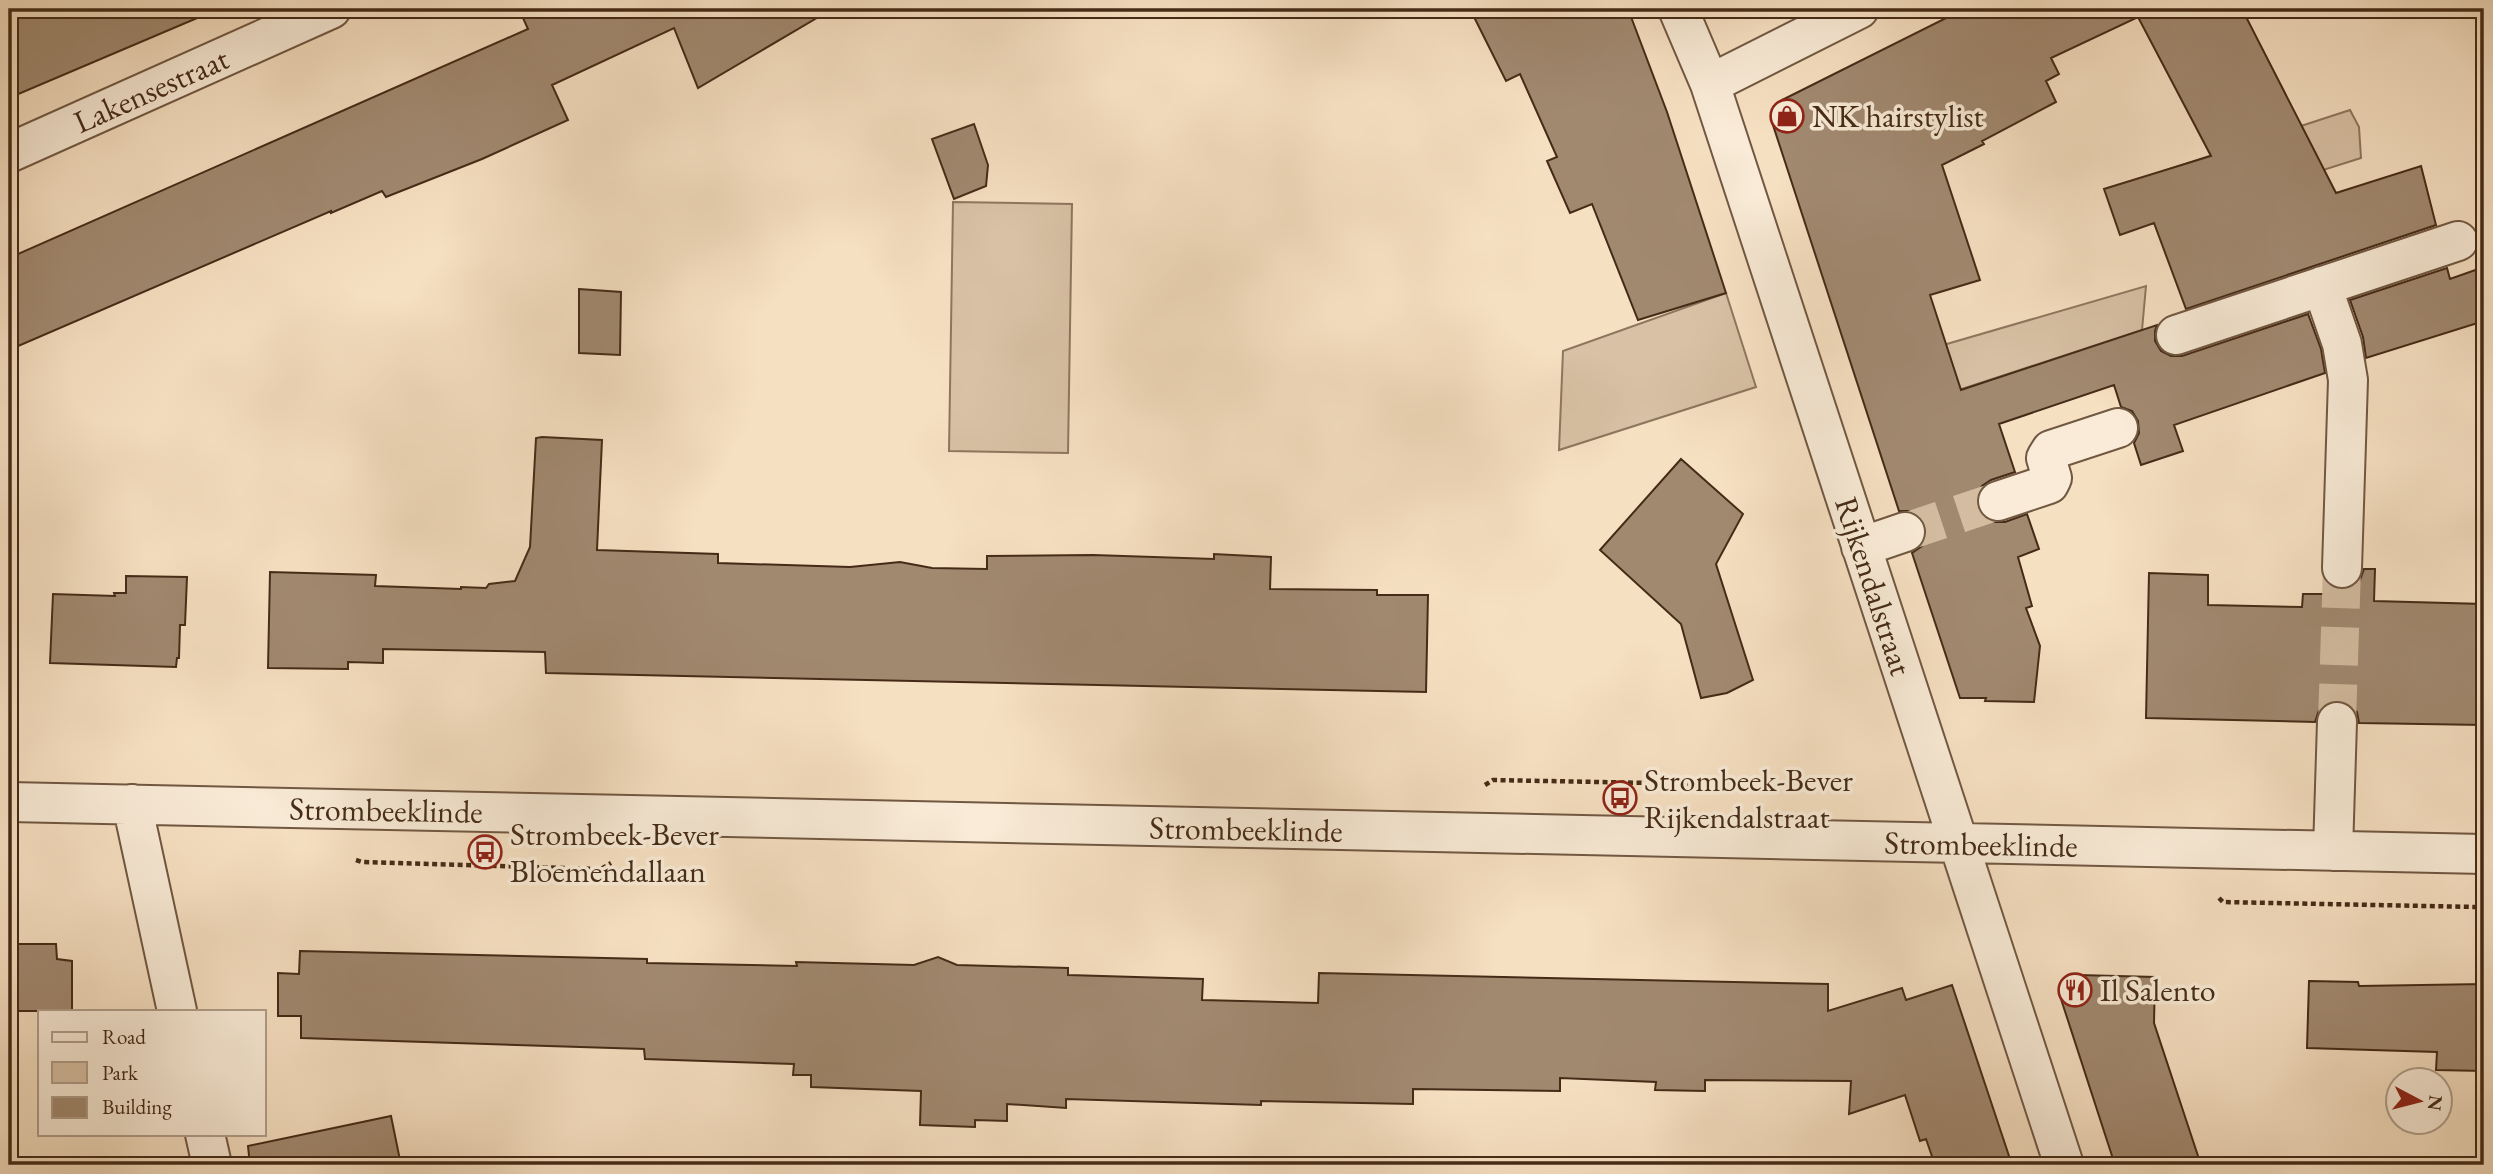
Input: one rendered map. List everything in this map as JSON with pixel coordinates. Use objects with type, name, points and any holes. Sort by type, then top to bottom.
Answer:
[{"type":"street","name":"Lakensestraat","points":[[9,153],[331,9]]},
{"type":"street","name":"Rijkendalstraat","points":[[1678,9],[1710,84],[2064,1165]]},
{"type":"street","points":[[1710,84],[1859,9]]},
{"type":"street","points":[[2176,335],[2458,241]]},
{"type":"street","points":[[2322,286],[2342,344],[2348,380],[2342,568]]},
{"type":"street","points":[[1998,501],[2049,484],[2052,478],[2046,458],[2050,450],[2118,428]]},
{"type":"street","points":[[1861,547],[1905,532]]},
{"type":"street","points":[[2333,851],[2337,722]]},
{"type":"street","name":"Strombeeklinde","points":[[9,802],[2484,854]]},
{"type":"street","points":[[132,804],[177,1010]]},
{"type":"street","points":[[205,1136],[212,1165]]},
{"type":"green space","points":[[2350,110],[2359,127],[2361,158],[2152,224],[2148,209],[2163,171]]},
{"type":"green space","points":[[953,202],[1072,204],[1068,453],[949,451]]},
{"type":"green space","points":[[2146,286],[2142,330],[1870,419],[1854,371]]},
{"type":"green space","points":[[1726,293],[1756,387],[1559,450],[1563,351]]},
{"type":"building","points":[[9,9],[216,9],[216,10],[9,98]]},
{"type":"building","points":[[519,9],[832,9],[698,88],[674,28],[552,85],[568,120],[482,159],[386,197],[382,191],[331,211],[9,350],[9,258],[528,29]]},
{"type":"building","points":[[1470,9],[1628,9],[1667,112],[1726,293],[1638,320],[1592,204],[1570,213],[1547,161],[1557,157],[1520,74],[1506,81]]},
{"type":"building","points":[[1964,9],[2242,9],[2336,193],[2421,166],[2436,225],[2186,309],[2154,223],[2120,235],[2104,189],[2211,156],[2138,17],[2051,58],[2059,74],[2046,81],[2056,102],[1942,165],[1980,280],[1930,295],[1961,390],[2157,325],[2155,341],[2161,351],[2171,356],[2182,356],[2308,314],[2321,349],[2325,373],[2174,425],[2183,451],[2141,465],[2134,443],[2139,433],[2138,421],[2132,411],[2121,407],[2114,385],[1999,424],[2015,472],[1982,486],[1977,496],[1977,507],[1983,517],[1994,522],[2005,522],[2027,514],[2039,549],[2018,557],[2032,606],[2026,608],[2040,646],[2034,702],[1960,698],[1912,553],[1922,546],[1926,537],[1926,526],[1919,515],[1910,511],[1899,511],[1772,122],[1782,100]]},
{"type":"building","points":[[974,124],[988,165],[986,186],[954,199],[932,139]]},
{"type":"building","points":[[2484,267],[2484,321],[2366,358],[2363,337],[2350,300],[2447,268],[2450,279]]},
{"type":"building","points":[[579,289],[621,292],[620,355],[579,353]]},
{"type":"building","points":[[536,438],[602,440],[597,550],[718,554],[718,563],[850,567],[900,562],[932,568],[987,569],[987,556],[1093,555],[1214,559],[1214,554],[1271,557],[1270,589],[1377,590],[1377,595],[1428,595],[1426,692],[546,673],[545,652],[383,649],[383,663],[348,662],[348,669],[268,668],[270,572],[376,575],[375,586],[461,589],[486,588],[489,584],[515,581],[530,547]]},
{"type":"building","points":[[1681,459],[1743,514],[1716,564],[1753,680],[1727,693],[1701,698],[1681,624],[1600,550]]},
{"type":"building","points":[[2364,569],[2375,569],[2374,601],[2484,604],[2484,725],[2359,723],[2357,712],[2349,704],[2337,700],[2327,702],[2319,710],[2315,722],[2146,718],[2149,573],[2208,575],[2208,605],[2302,607],[2303,594],[2325,594],[2326,582],[2341,590],[2352,588],[2360,580]]},
{"type":"building","points":[[126,576],[187,577],[185,625],[180,625],[179,658],[176,667],[50,663],[53,594],[115,596],[114,593],[126,593]]},
{"type":"building","points":[[9,944],[56,944],[57,959],[72,961],[72,1010],[9,1011]]},
{"type":"building","points":[[300,951],[647,959],[647,963],[797,966],[796,962],[914,965],[938,957],[957,965],[1068,968],[1068,975],[1203,979],[1202,1000],[1318,1003],[1319,973],[1828,984],[1828,1011],[1902,988],[1906,1000],[1952,985],[2012,1165],[1935,1165],[1926,1139],[1920,1141],[1905,1095],[1849,1114],[1851,1081],[1705,1080],[1705,1091],[1655,1090],[1656,1082],[1560,1078],[1560,1091],[1413,1089],[1413,1104],[1261,1101],[1261,1105],[1066,1099],[1066,1108],[1007,1104],[1007,1121],[975,1120],[975,1127],[920,1125],[921,1091],[811,1087],[811,1075],[793,1075],[794,1064],[645,1059],[644,1049],[301,1038],[301,1016],[278,1016],[278,973],[299,974]]},
{"type":"building","points":[[2078,975],[2155,977],[2154,1023],[2201,1165],[2115,1165],[2060,996]]},
{"type":"building","points":[[2309,981],[2358,982],[2359,986],[2484,984],[2484,1071],[2454,1070],[2454,1066],[2436,1066],[2437,1052],[2307,1048]]},
{"type":"building","points":[[391,1116],[401,1165],[250,1165],[248,1146]]},
{"type":"tunnel","points":[[1905,532],[1998,501]]},
{"type":"tunnel","points":[[2337,722],[2342,568]]},
{"type":"place","name":"NK hairstylist","points":[[1787,116]]},
{"type":"place","name":"Strombeek-Bever Rijkendalstraat","points":[[1620,798]]},
{"type":"place","name":"Strombeek-Bever Bloemendallaan","points":[[485,852]]},
{"type":"place","name":"Il Salento","points":[[2075,990]]}]
